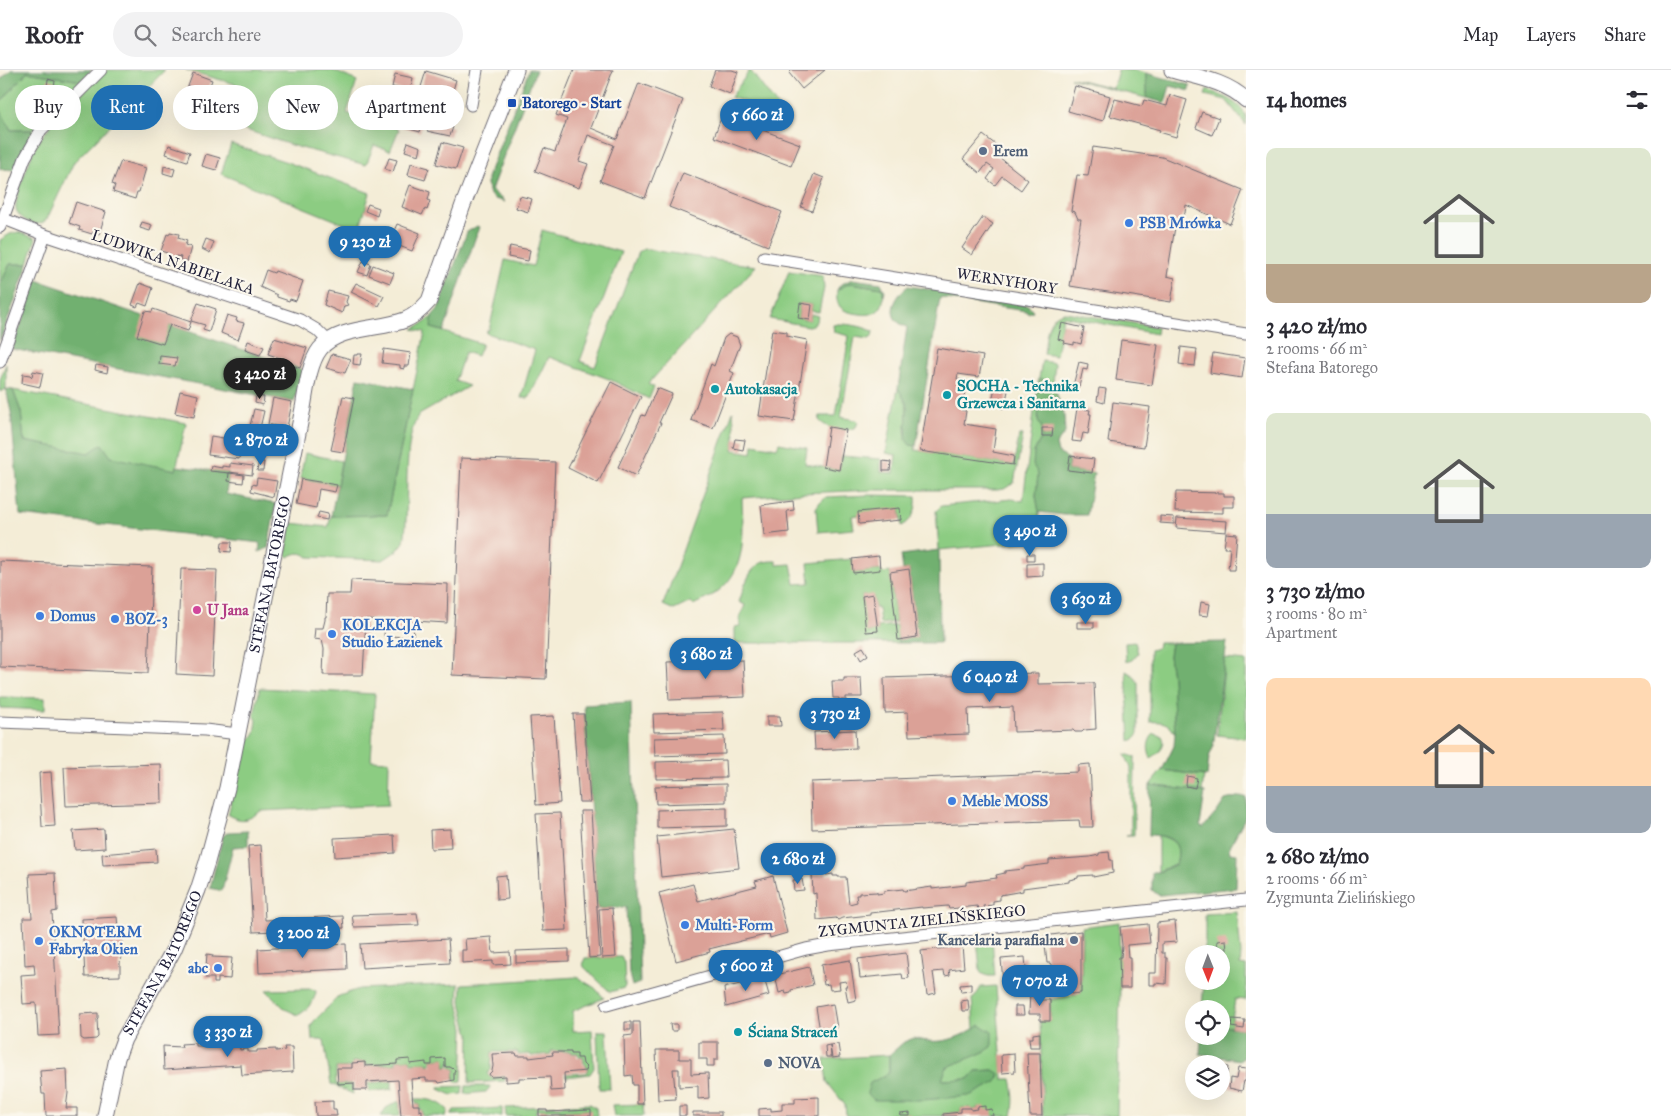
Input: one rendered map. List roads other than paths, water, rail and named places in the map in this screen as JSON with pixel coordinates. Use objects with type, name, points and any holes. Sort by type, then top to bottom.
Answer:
[{"type":"street","points":[[2,223],[25,158],[40,130],[101,70]]},
{"type":"street","points":[[471,105],[476,70]]},
{"type":"street","points":[[328,341],[343,334],[405,320],[418,313],[429,301],[463,205],[516,70]]},
{"type":"street","points":[[1172,70],[1221,84],[1246,100]]},
{"type":"street","name":"LUDWIKA NABIELAKA","points":[[2,223],[45,234],[300,320],[317,330],[328,341]]},
{"type":"street","points":[[0,362],[45,234]]},
{"type":"street","name":"WERNYHORY","points":[[764,257],[1246,334]]},
{"type":"street","name":"STEFANA BATOREGO","points":[[105,1116],[117,1058],[124,1039],[174,949],[198,890],[227,788],[310,372],[316,355],[328,341]]},
{"type":"street","points":[[0,722],[204,730],[238,734]]},
{"type":"street","name":"ZYGMUNTA ZIELIŃSKIEGO","points":[[607,1005],[828,945],[1246,900]]},
{"type":"place","name":"Batorego - Start","points":[[512,103]]},
{"type":"place","name":"Erem","points":[[983,151]]},
{"type":"place","name":"PSB Mrówka","points":[[1129,223]]},
{"type":"place","name":"Autokasacja","points":[[715,389]]},
{"type":"place","name":"SOCHA - Technika Grzewcza i Sanitarna","points":[[947,395]]},
{"type":"place","name":"U Jana","points":[[197,610]]},
{"type":"place","name":"Domus","points":[[40,616]]},
{"type":"place","name":"BOZ-3","points":[[115,619]]},
{"type":"place","name":"KOLEKCJA Studio Łazienek","points":[[332,634]]},
{"type":"place","name":"Meble MOSS","points":[[952,801]]},
{"type":"place","name":"Multi-Form","points":[[685,925]]},
{"type":"place","name":"Kancelaria parafialna","points":[[1074,940]]},
{"type":"place","name":"OKNOTERM Fabryka Okien","points":[[39,941]]},
{"type":"place","name":"abc","points":[[218,968]]},
{"type":"place","name":"Ściana Straceń","points":[[738,1032]]},
{"type":"place","name":"NOVA","points":[[768,1063]]}]
